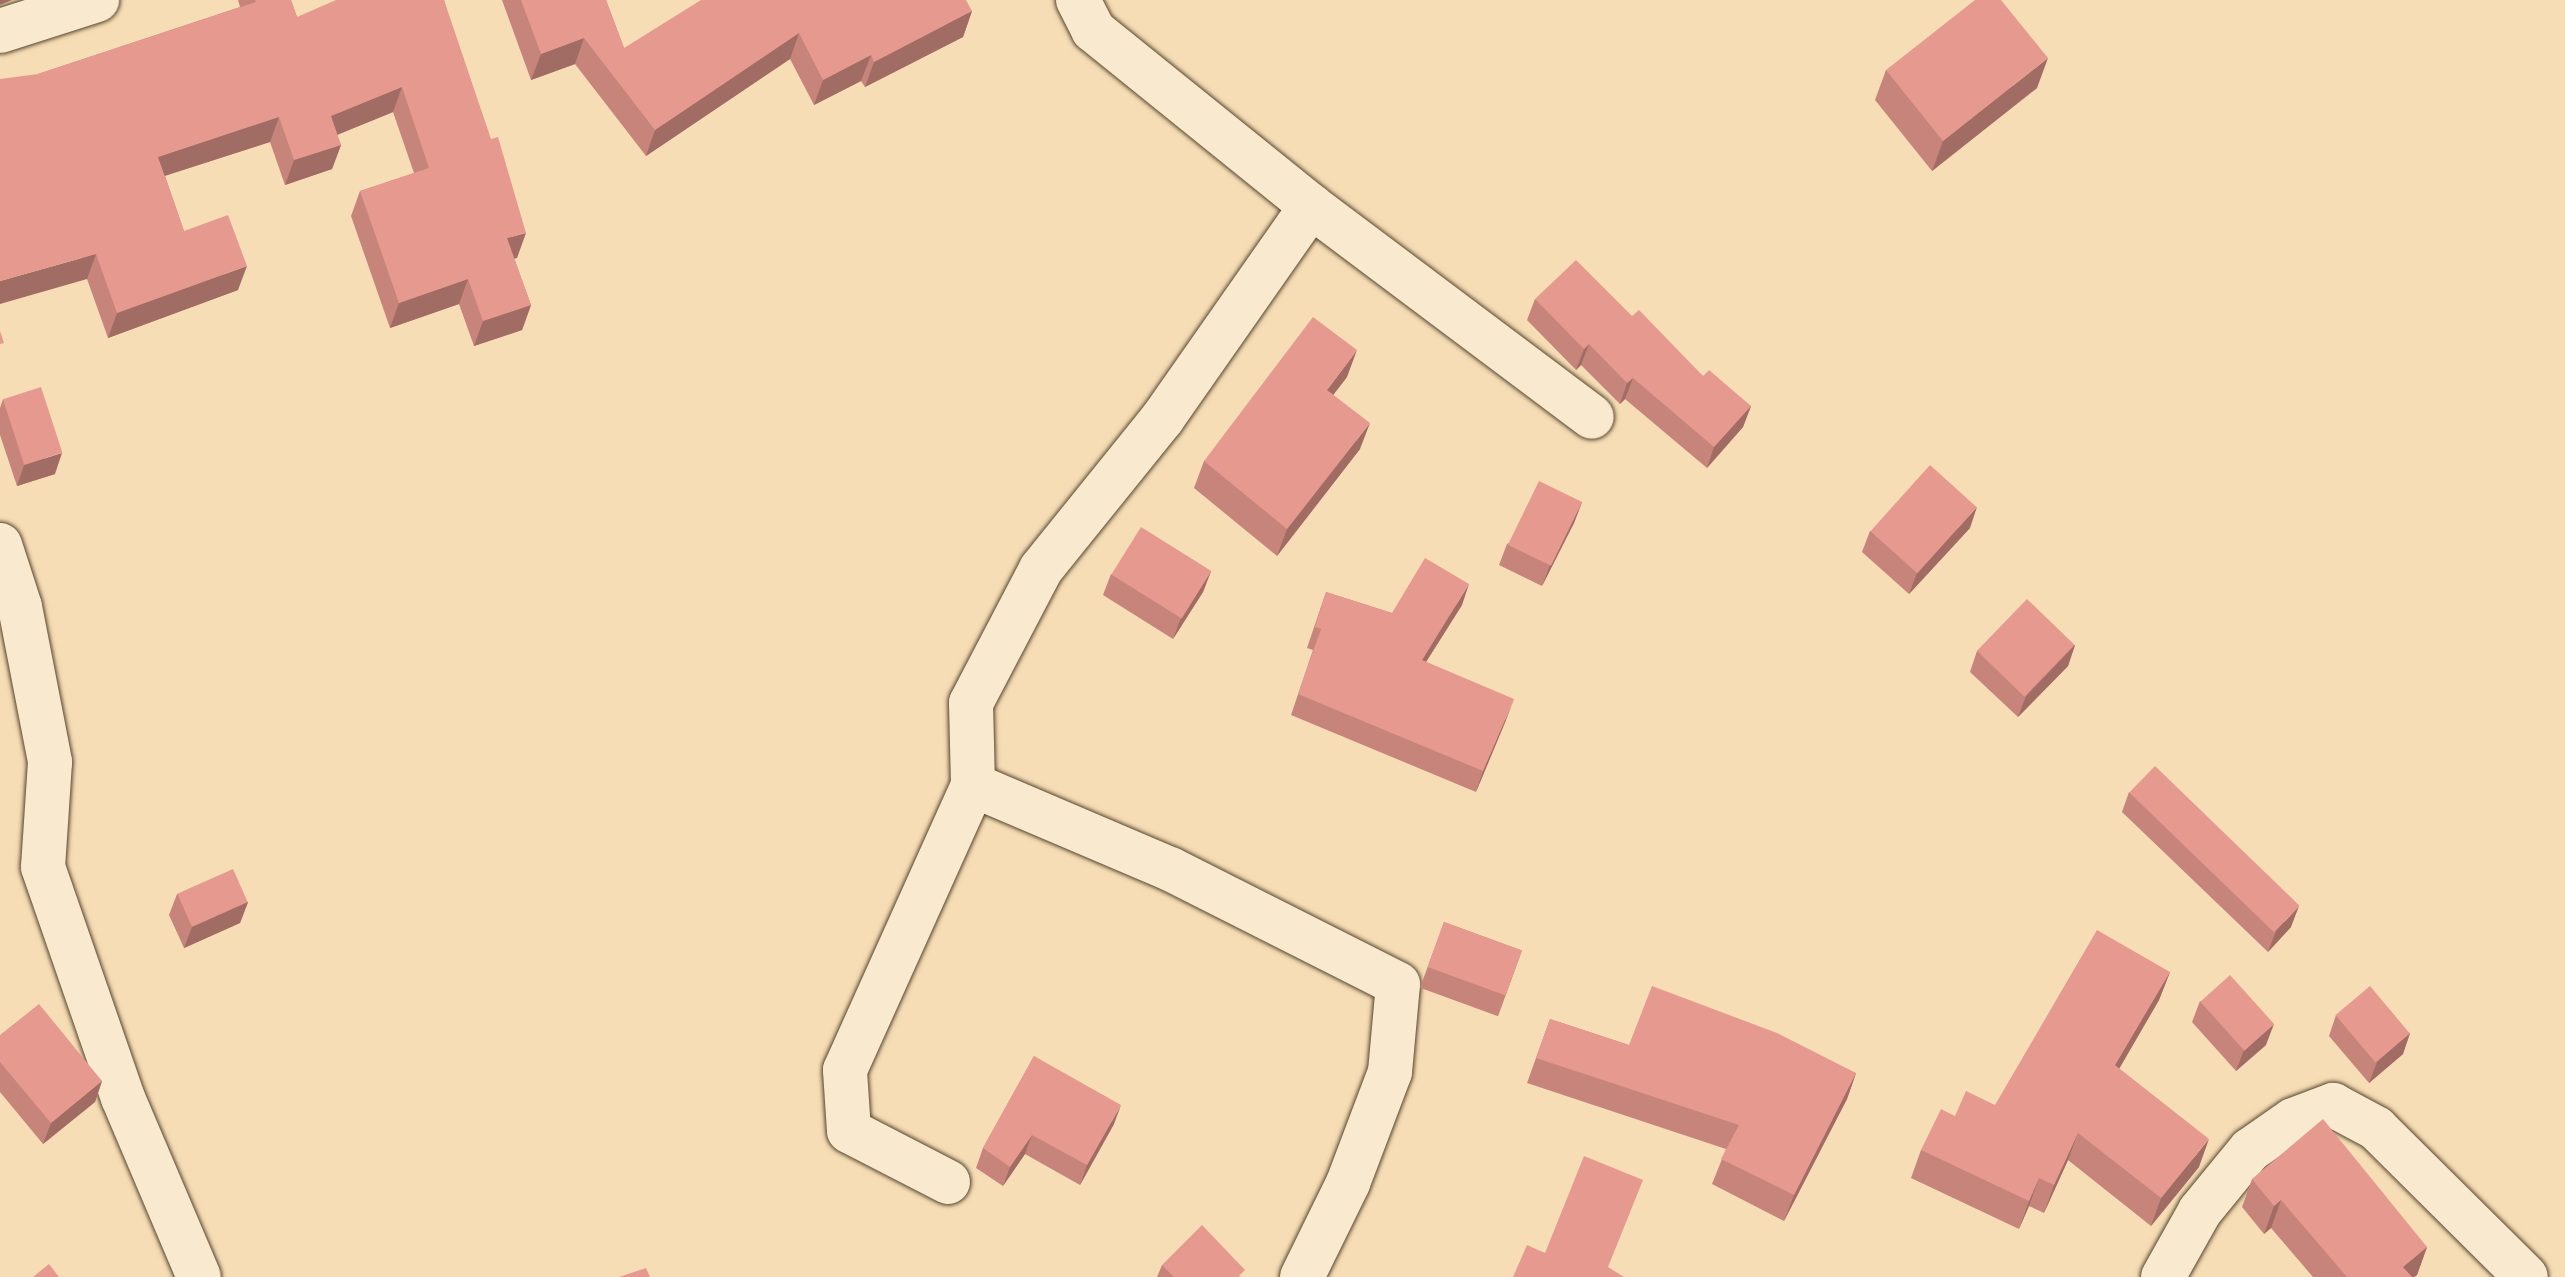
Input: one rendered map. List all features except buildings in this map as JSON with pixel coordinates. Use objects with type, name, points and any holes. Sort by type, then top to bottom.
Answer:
[{"type":"street","points":[[0,31],[97,0]]},
{"type":"street","points":[[1078,0],[1093,30],[1311,206],[1592,417]]},
{"type":"street","points":[[948,1182],[849,1131],[845,1070],[973,785],[971,703],[1041,569],[1162,419],[1311,206]]},
{"type":"street","points":[[0,545],[20,607],[50,762],[43,867],[123,1098],[199,1277]]},
{"type":"street","points":[[973,785],[1170,869],[1398,984],[1390,1072],[1348,1183],[1302,1277]]},
{"type":"street","points":[[2163,1277],[2200,1211],[2250,1150],[2293,1120],[2333,1105],[2376,1128],[2526,1277]]}]
